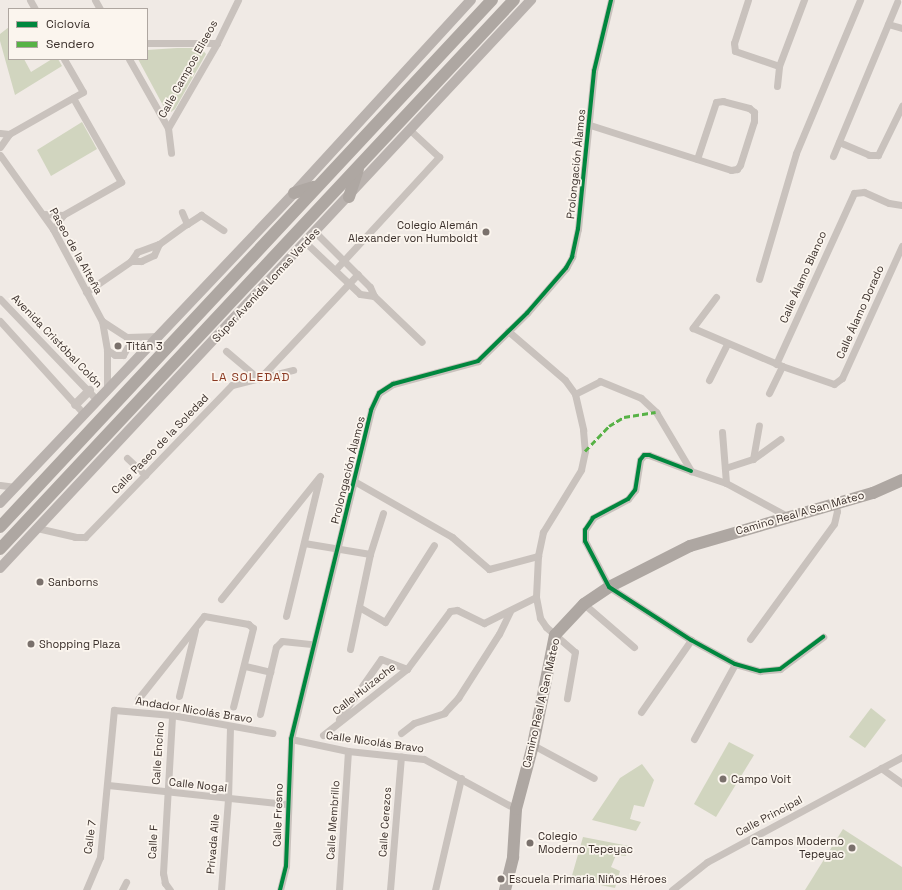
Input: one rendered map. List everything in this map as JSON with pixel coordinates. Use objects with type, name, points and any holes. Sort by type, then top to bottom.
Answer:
[{"type":"main road","points":[[0,503],[294,193],[472,0]]},
{"type":"main road","points":[[0,527],[315,186],[492,0]]},
{"type":"main road","name":"Súper Avenida Lomas Verdes","points":[[0,549],[514,0]]},
{"type":"main road","name":"Súper Avenida Lomas Verdes","points":[[0,568],[306,244],[531,0]]},
{"type":"main road","points":[[349,197],[360,164]]},
{"type":"main road","points":[[294,193],[315,186]]},
{"type":"main road","name":"Camino Real A San Mateo","points":[[505,890],[513,857],[516,809],[533,745],[555,635],[584,604],[610,587],[690,546],[787,516],[873,493],[902,480]]},
{"type":"street","name":"Calle Campos Eliseos","points":[[168,128],[217,43],[238,0]]},
{"type":"street","name":"Prolongación Álamos","points":[[290,739],[312,644],[338,548],[371,410],[379,393],[393,384],[478,361],[553,285],[572,257],[590,125],[594,71],[611,0]]},
{"type":"street","points":[[748,0],[734,43],[735,51],[740,54],[779,66]]},
{"type":"street","points":[[777,86],[779,66],[803,0]]},
{"type":"street","points":[[759,279],[796,153],[860,0]]},
{"type":"street","points":[[833,156],[897,2]]},
{"type":"street","points":[[888,24],[902,28]]},
{"type":"street","points":[[148,43],[217,43]]},
{"type":"street","points":[[0,147],[8,134],[83,92],[65,60]]},
{"type":"street","name":"Calle Campos Eliseos","points":[[130,60],[168,128],[171,153]]},
{"type":"street","points":[[53,230],[63,216],[121,182],[73,98]]},
{"type":"street","points":[[590,125],[731,170],[737,169],[754,121],[754,112],[749,108],[723,101],[716,102],[697,159]]},
{"type":"street","points":[[839,142],[869,155],[878,155],[902,106]]},
{"type":"street","points":[[335,270],[439,157],[410,130]]},
{"type":"street","points":[[0,133],[8,134]]},
{"type":"street","name":"Paseo de la Alteña","points":[[0,155],[44,214],[102,321],[107,350],[107,389]]},
{"type":"street","name":"Calle Álamo Blanco","points":[[769,393],[779,365],[850,199],[859,191],[888,203],[902,205]]},
{"type":"street","points":[[182,212],[187,224]]},
{"type":"street","points":[[44,214],[63,216]]},
{"type":"street","points":[[86,292],[131,261],[137,252],[159,244],[201,215],[223,230]]},
{"type":"street","points":[[316,232],[370,287],[374,296],[422,342]]},
{"type":"street","points":[[306,244],[360,294],[374,296]]},
{"type":"street","name":"Calle Álamo Dorado","points":[[779,365],[834,384],[842,378],[902,246]]},
{"type":"street","points":[[226,351],[259,379],[350,285],[358,274]]},
{"type":"street","points":[[716,296],[693,328],[727,344],[779,365]]},
{"type":"street","name":"Avenida Cristóbal Colón","points":[[0,298],[97,400]]},
{"type":"street","points":[[0,321],[84,414]]},
{"type":"street","name":"Paseo de la Alteña","points":[[102,321],[127,337]]},
{"type":"street","points":[[508,331],[565,380],[575,394],[584,437],[585,451],[581,470],[543,532],[538,556],[536,597],[540,618],[555,635],[576,652],[567,698]]},
{"type":"street","points":[[107,350],[115,355],[123,355],[129,344],[127,337],[159,336]]},
{"type":"street","points":[[709,380],[727,344]]},
{"type":"street","name":"Calle Paseo de la Soledad","points":[[37,528],[75,537],[85,537],[232,385],[293,370]]},
{"type":"street","points":[[575,394],[590,384],[600,381],[641,398],[656,412],[691,471]]},
{"type":"street","points":[[75,404],[88,390]]},
{"type":"street","points":[[753,459],[752,450],[759,426]]},
{"type":"street","points":[[722,432],[726,483]]},
{"type":"street","points":[[725,468],[753,459],[781,439]]},
{"type":"street","points":[[787,516],[726,483],[691,471],[650,454],[644,455],[640,460],[635,490],[628,499],[593,518],[584,535],[610,587],[691,640],[735,664],[760,670],[780,669],[823,637]]},
{"type":"street","points":[[127,458],[145,475]]},
{"type":"street","points":[[221,599],[320,476],[286,616]]},
{"type":"street","points":[[354,481],[452,537],[489,569],[538,556]]},
{"type":"street","points":[[0,485],[15,487]]},
{"type":"street","points":[[750,639],[834,524],[837,511],[835,503]]},
{"type":"street","points":[[350,649],[370,554],[383,513]]},
{"type":"street","points":[[304,543],[370,554]]},
{"type":"street","points":[[359,607],[385,622],[434,545]]},
{"type":"street","name":"Calle Huizache","points":[[323,735],[407,669],[450,611],[457,610],[484,623],[536,597]]},
{"type":"street","points":[[584,604],[634,647]]},
{"type":"street","points":[[402,733],[414,723],[444,713],[458,698],[500,634],[510,611]]},
{"type":"street","points":[[138,699],[204,616],[248,624],[253,628],[253,634],[245,666],[233,707]]},
{"type":"street","points":[[179,696],[195,628]]},
{"type":"street","points":[[641,712],[691,640]]},
{"type":"street","points":[[260,714],[276,647],[282,641],[312,644]]},
{"type":"street","name":"Calle Huizache","points":[[335,726],[381,659],[407,669]]},
{"type":"street","points":[[694,739],[735,664]]},
{"type":"street","points":[[245,666],[270,672]]},
{"type":"street","points":[[109,703],[114,710]]},
{"type":"street","name":"Andador Nicolás Bravo","points":[[114,710],[172,715],[272,733]]},
{"type":"street","name":"Calle 7","points":[[86,890],[100,857],[114,710]]},
{"type":"street","name":"Calle Encino","points":[[166,792],[172,715]]},
{"type":"street","name":"Privada Aile","points":[[221,890],[228,799],[230,726]]},
{"type":"street","name":"Calle Nicolás Bravo","points":[[290,739],[348,750],[424,759],[516,809]]},
{"type":"street","name":"Calle Fresno","points":[[280,890],[286,866],[286,804],[290,739]]},
{"type":"street","points":[[533,745],[594,778]]},
{"type":"street","name":"Calle Membrillo","points":[[339,890],[348,750]]},
{"type":"street","name":"Calle Cerezos","points":[[390,890],[401,756]]},
{"type":"street","name":"Calle Principal","points":[[672,890],[707,862],[902,757]]},
{"type":"street","points":[[881,768],[902,783]]},
{"type":"street","points":[[436,890],[460,778]]},
{"type":"street","name":"Calle Nogal","points":[[108,785],[286,804]]},
{"type":"street","name":"Calle F","points":[[166,792],[163,873],[165,883],[170,890]]},
{"type":"street","points":[[122,890],[126,882]]},
{"type":"green space","points":[[8,28],[8,60],[25,60],[31,72],[50,60],[59,60],[62,66],[15,95],[0,41],[0,34]]},
{"type":"green space","points":[[201,48],[206,54],[175,109],[171,112],[166,111],[139,60],[148,60],[148,50]]},
{"type":"green space","points":[[82,122],[97,149],[51,176],[37,150]]},
{"type":"green space","points":[[871,708],[886,720],[865,748],[849,737]]},
{"type":"green space","name":"Campo Voit","points":[[729,742],[754,755],[716,817],[694,804]]},
{"type":"green space","points":[[642,764],[654,780],[644,807],[634,805],[630,819],[641,822],[636,831],[592,820],[620,778]]},
{"type":"green space","name":"Campos Moderno Tepeyac","points":[[843,829],[902,867],[902,890],[805,890]]},
{"type":"green space","points":[[583,837],[629,846],[626,856],[616,855],[611,867],[620,871],[615,888],[571,879]]},
{"type":"marked path","points":[[585,451],[609,426],[624,417],[656,412]]},
{"type":"cycle path","points":[[280,890],[286,866],[291,739],[371,410],[379,393],[393,384],[478,361],[527,313],[566,268],[572,257],[578,229],[594,71],[611,0]]},
{"type":"cycle path","points":[[691,471],[649,455],[644,455],[640,460],[635,490],[628,499],[593,518],[585,530],[585,541],[609,587],[691,640],[735,664],[760,671],[780,669],[823,637]]},
{"type":"place","name":"Colegio Alemán Alexander von Humboldt","points":[[486,232]]},
{"type":"place","name":"Titán 3","points":[[118,346]]},
{"type":"place","name":"Sanborns","points":[[40,582]]},
{"type":"place","name":"Shopping Plaza","points":[[31,644]]},
{"type":"place","name":"Campo Voit","points":[[723,779]]},
{"type":"place","name":"Colegio Moderno Tepeyac","points":[[530,843]]},
{"type":"place","name":"Campos Moderno Tepeyac","points":[[852,848]]},
{"type":"place","name":"Escuela Primaria Niños Héroes","points":[[501,879]]},
{"type":"district","name":"LA SOLEDAD","points":[[251,378]]}]
